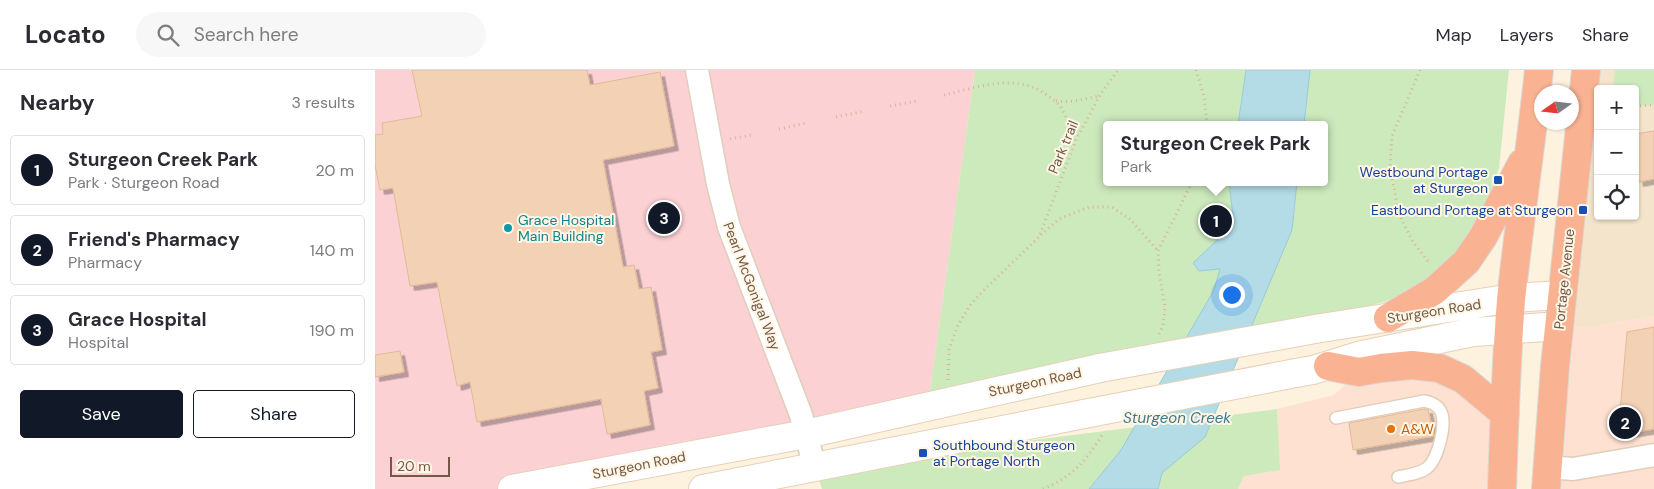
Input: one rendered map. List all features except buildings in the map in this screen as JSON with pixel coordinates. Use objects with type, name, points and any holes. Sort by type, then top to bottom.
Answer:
[{"type":"highway","points":[[1502,489],[1509,329],[1539,70]]},
{"type":"highway","name":"Portage Avenue","points":[[1546,478],[1562,295],[1586,70]]},
{"type":"highway","points":[[1388,318],[1434,291],[1466,262],[1483,237],[1531,146]]},
{"type":"highway","points":[[1328,366],[1359,372],[1412,365],[1439,368],[1463,378],[1505,414]]},
{"type":"main road","name":"Sturgeon Road","points":[[512,489],[806,434],[1100,368],[1315,329],[1512,298],[1562,295]]},
{"type":"main road","name":"Sturgeon Road","points":[[703,489],[1296,374],[1358,356],[1473,332],[1559,326]]},
{"type":"street","name":"Pearl McGonigal Way","points":[[697,70],[729,227],[801,415],[815,468]]},
{"type":"street","points":[[1546,478],[1573,469],[1654,455]]},
{"type":"lane","points":[[1335,418],[1424,401],[1438,407],[1443,417],[1438,449],[1433,462],[1419,473],[1398,477]]},
{"type":"path","name":"Park trail","points":[[1039,237],[1075,143],[1100,95],[1118,70]]},
{"type":"path","points":[[1196,70],[1204,96],[1207,121]]},
{"type":"path","points":[[1420,70],[1393,136],[1390,168],[1399,214],[1413,242],[1434,270]]},
{"type":"path","points":[[944,95],[1006,82],[1025,85],[1044,93],[1059,105],[1069,123],[1075,143]]},
{"type":"path","points":[[1053,100],[1063,102],[1083,100],[1100,95]]},
{"type":"path","points":[[890,106],[917,101]]},
{"type":"path","points":[[1639,106],[1654,105]]},
{"type":"path","points":[[836,117],[865,111]]},
{"type":"path","points":[[779,129],[807,123]]},
{"type":"path","points":[[723,140],[751,135]]},
{"type":"path","name":"Park trail","points":[[948,386],[949,350],[957,327],[971,304],[1059,219],[1089,207],[1113,207],[1130,219],[1158,251]]},
{"type":"shaded area","points":[[375,70],[975,70],[928,405],[512,489],[375,489]]},
{"type":"shaded area","points":[[1586,70],[1654,70],[1654,316],[1585,328],[1559,326]]},
{"type":"shaded area","points":[[1654,316],[1654,489],[1546,489],[1559,326],[1585,328]]},
{"type":"shaded area","points":[[1412,365],[1505,414],[1502,489],[1238,489],[1244,476],[1279,470],[1277,409],[1334,395],[1359,372]]},
{"type":"green space","points":[[975,70],[1509,70],[1499,168],[1488,201],[1468,241],[1419,287],[1384,302],[1329,316],[928,405]]},
{"type":"green space","points":[[1615,70],[1654,70],[1654,105],[1639,106],[1639,85],[1613,85]]},
{"type":"green space","points":[[1277,409],[1280,470],[1244,476],[1238,489],[822,489],[815,468]]},
{"type":"water","points":[[1246,70],[1310,70],[1304,121],[1239,121]]},
{"type":"water","name":"Sturgeon Creek","points":[[1229,186],[1297,186],[1292,230],[1205,437],[1162,473],[1158,489],[1089,489],[1121,450],[1214,290],[1220,269],[1199,271],[1193,263],[1234,224]]},
{"type":"place","name":"Westbound Portage at Sturgeon","points":[[1498,180]]},
{"type":"place","name":"Eastbound Portage at Sturgeon","points":[[1583,210]]},
{"type":"place","name":"Grace Hospital","points":[[664,218]]},
{"type":"place","name":"Sturgeon Creek Park","points":[[1216,221]]},
{"type":"place","name":"Grace Hospital Main Building","points":[[508,228]]},
{"type":"place","name":"Friend's Pharmacy","points":[[1625,423]]},
{"type":"place","name":"A&W","points":[[1391,429]]},
{"type":"place","name":"Southbound Sturgeon at Portage North","points":[[923,453]]}]
